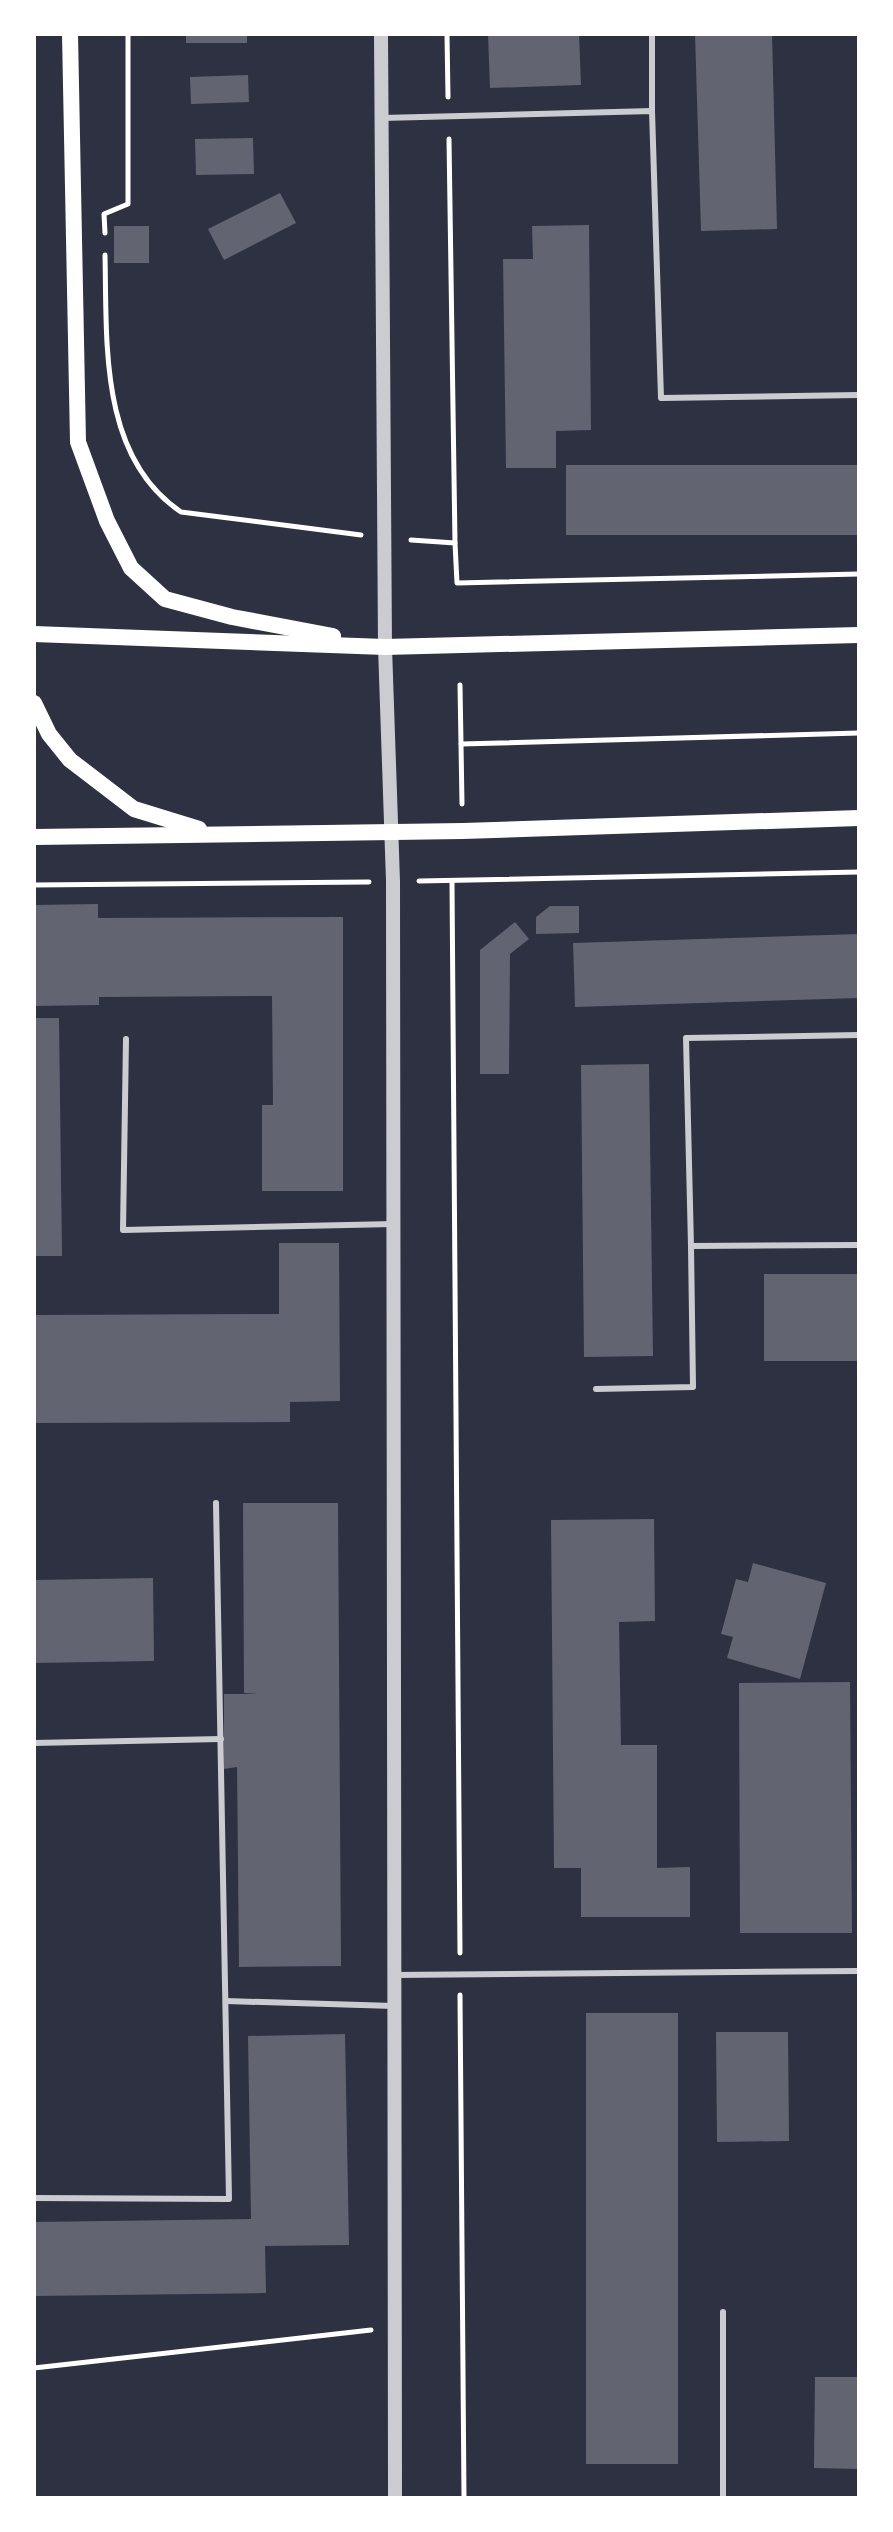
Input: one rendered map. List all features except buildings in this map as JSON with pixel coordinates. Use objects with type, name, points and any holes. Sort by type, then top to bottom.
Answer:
[{"type":"main road","points":[[70,34],[78,442],[107,521],[131,568],[165,599],[232,617],[385,647]]},
{"type":"main road","points":[[34,634],[385,647],[859,635]]},
{"type":"main road","points":[[34,703],[49,734],[70,760],[134,809],[216,834]]},
{"type":"main road","points":[[34,837],[391,832],[859,818]]},
{"type":"street","points":[[381,34],[385,647],[393,881],[395,2498]]},
{"type":"lane","points":[[652,34],[661,398],[859,395]]},
{"type":"lane","points":[[382,118],[652,111]]},
{"type":"lane","points":[[596,1389],[693,1387],[686,1038],[859,1035]]},
{"type":"lane","points":[[126,1039],[123,1230],[394,1224]]},
{"type":"lane","points":[[691,1246],[859,1245]]},
{"type":"lane","points":[[34,2198],[229,2199],[216,1503]]},
{"type":"lane","points":[[34,1743],[221,1739]]},
{"type":"lane","points":[[394,1975],[859,1971]]},
{"type":"lane","points":[[226,2001],[394,2006]]},
{"type":"lane","points":[[723,2312],[723,2498]]},
{"type":"path","points":[[128,34],[128,204],[104,214],[111,395],[129,450],[157,495],[181,512],[384,538],[455,543]]},
{"type":"path","points":[[447,34],[457,583],[859,574]]},
{"type":"path","points":[[460,685],[462,806]]},
{"type":"path","points":[[461,744],[859,733]]},
{"type":"path","points":[[34,885],[452,881],[859,872]]},
{"type":"path","points":[[452,881],[464,2498]]},
{"type":"path","points":[[34,2368],[394,2328]]}]
